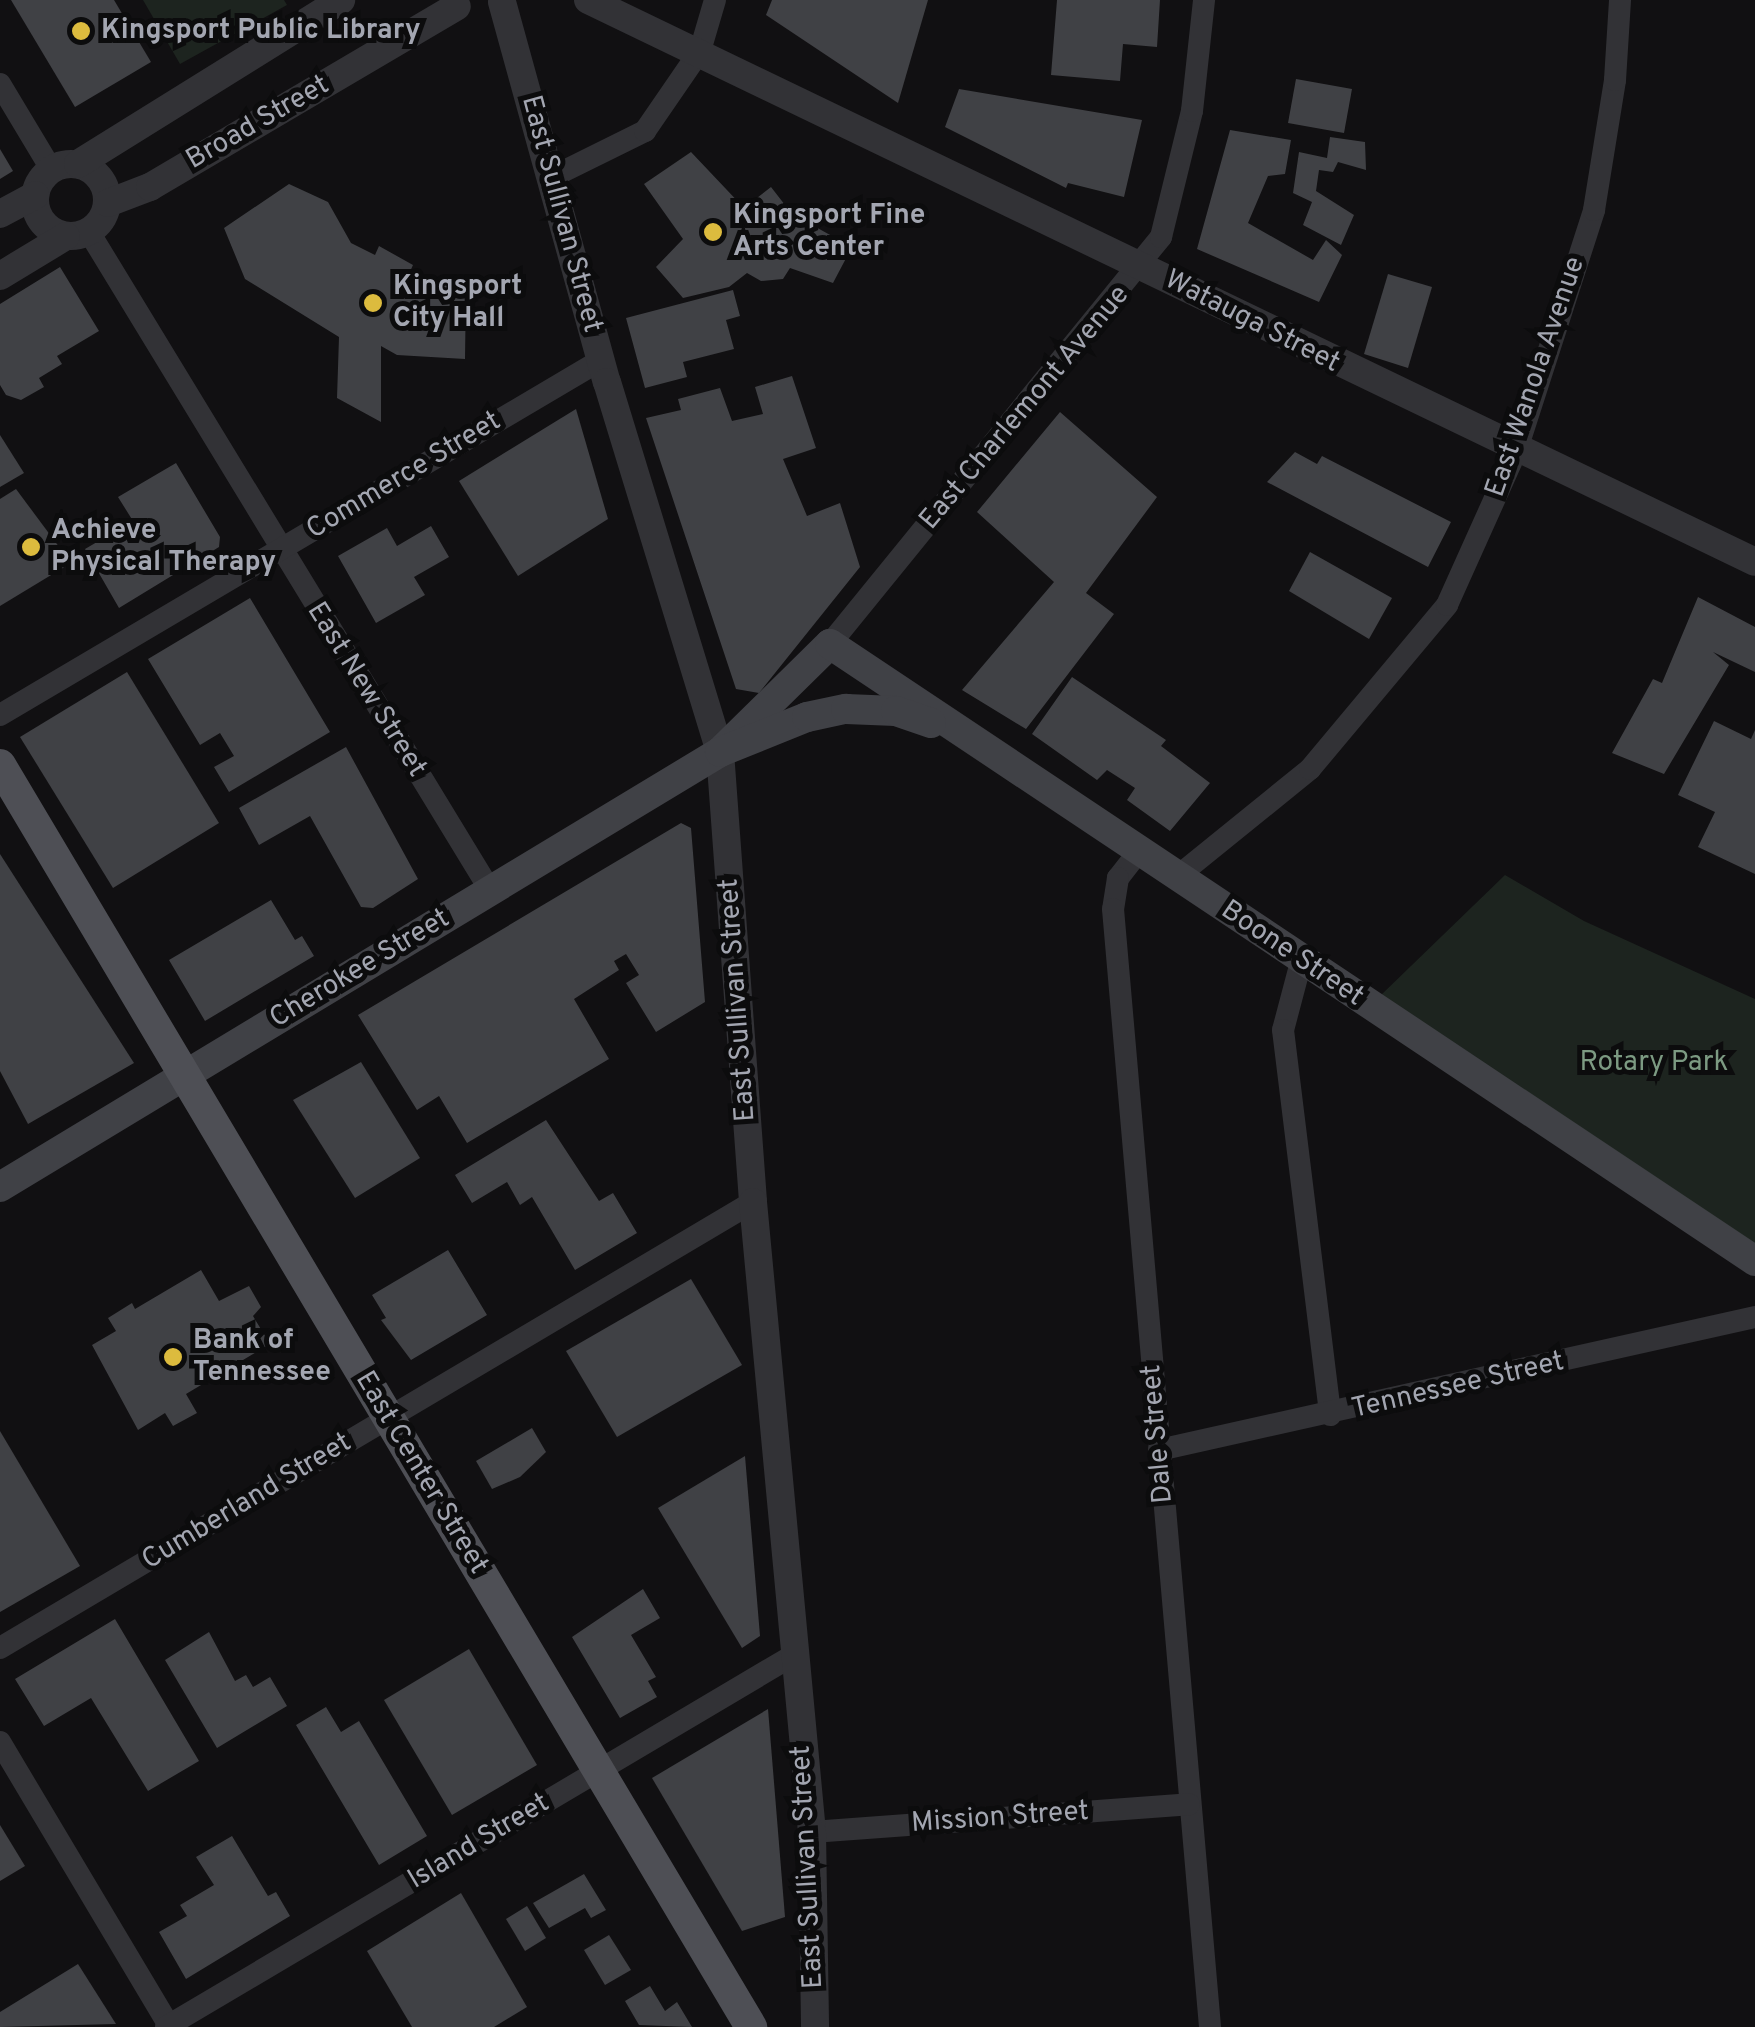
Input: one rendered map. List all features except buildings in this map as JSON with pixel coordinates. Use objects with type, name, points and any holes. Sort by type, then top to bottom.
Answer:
[{"type":"main road","name":"Boone Street","points":[[830,644],[1301,962],[1755,1260]]},
{"type":"main road","name":"East Charlemont Avenue","points":[[720,752],[830,644]]},
{"type":"main road","points":[[720,752],[807,717],[870,708],[924,720],[984,746]]},
{"type":"main road","name":"Cherokee Street","points":[[0,1187],[720,752]]},
{"type":"main road","name":"East Center Street","points":[[0,765],[750,2027]]},
{"type":"street","name":"Broad Street","points":[[65,167],[341,0]]},
{"type":"street","name":"Watauga Street","points":[[588,0],[1755,562]]},
{"type":"street","points":[[552,177],[645,131],[700,51],[715,0]]},
{"type":"street","name":"East Charlemont Avenue","points":[[830,644],[1144,266],[1175,192],[1192,111],[1204,0]]},
{"type":"street","name":"East Wanola Avenue","points":[[1178,876],[1310,769],[1447,606],[1517,449],[1594,210],[1615,80],[1620,0]]},
{"type":"street","points":[[451,3],[503,1]]},
{"type":"street","name":"East Sullivan Street","points":[[503,1],[601,360],[720,752],[753,1202],[792,1656],[812,1832],[815,2027]]},
{"type":"street","name":"Broad Street","points":[[108,203],[150,187],[451,3]]},
{"type":"street","points":[[0,84],[65,167],[102,180],[108,203],[77,234],[0,276]]},
{"type":"street","points":[[0,214],[35,195],[65,167]]},
{"type":"street","points":[[35,195],[45,225],[77,234]]},
{"type":"street","name":"East New Street","points":[[77,234],[490,890]]},
{"type":"street","name":"Commerce Street","points":[[0,715],[601,360]]},
{"type":"street","name":"Dale Street","points":[[1140,850],[1118,878],[1113,909],[1210,2027]]},
{"type":"street","points":[[1301,962],[1283,1030],[1330,1415]]},
{"type":"street","name":"Cumberland Street","points":[[0,1648],[753,1202]]},
{"type":"street","name":"Tennessee Street","points":[[1159,1450],[1330,1415],[1755,1317]]},
{"type":"street","name":"Island Street","points":[[168,2026],[792,1656]]},
{"type":"street","points":[[0,1742],[168,2026]]},
{"type":"street","name":"Mission Street","points":[[812,1832],[1189,1804]]},
{"type":"green space","points":[[143,0],[284,0],[287,5],[180,64]]},
{"type":"green space","name":"Rotary Park","points":[[1505,875],[1584,921],[1755,999],[1755,1247],[1381,995]]},
{"type":"place","name":"Kingsport Public Library","points":[[81,31]]},
{"type":"place","name":"Kingsport Fine Arts Center","points":[[713,232]]},
{"type":"place","name":"Kingsport City Hall","points":[[373,303]]},
{"type":"place","name":"Achieve Physical Therapy","points":[[31,547]]},
{"type":"place","name":"Bank of Tennessee","points":[[173,1357]]}]
